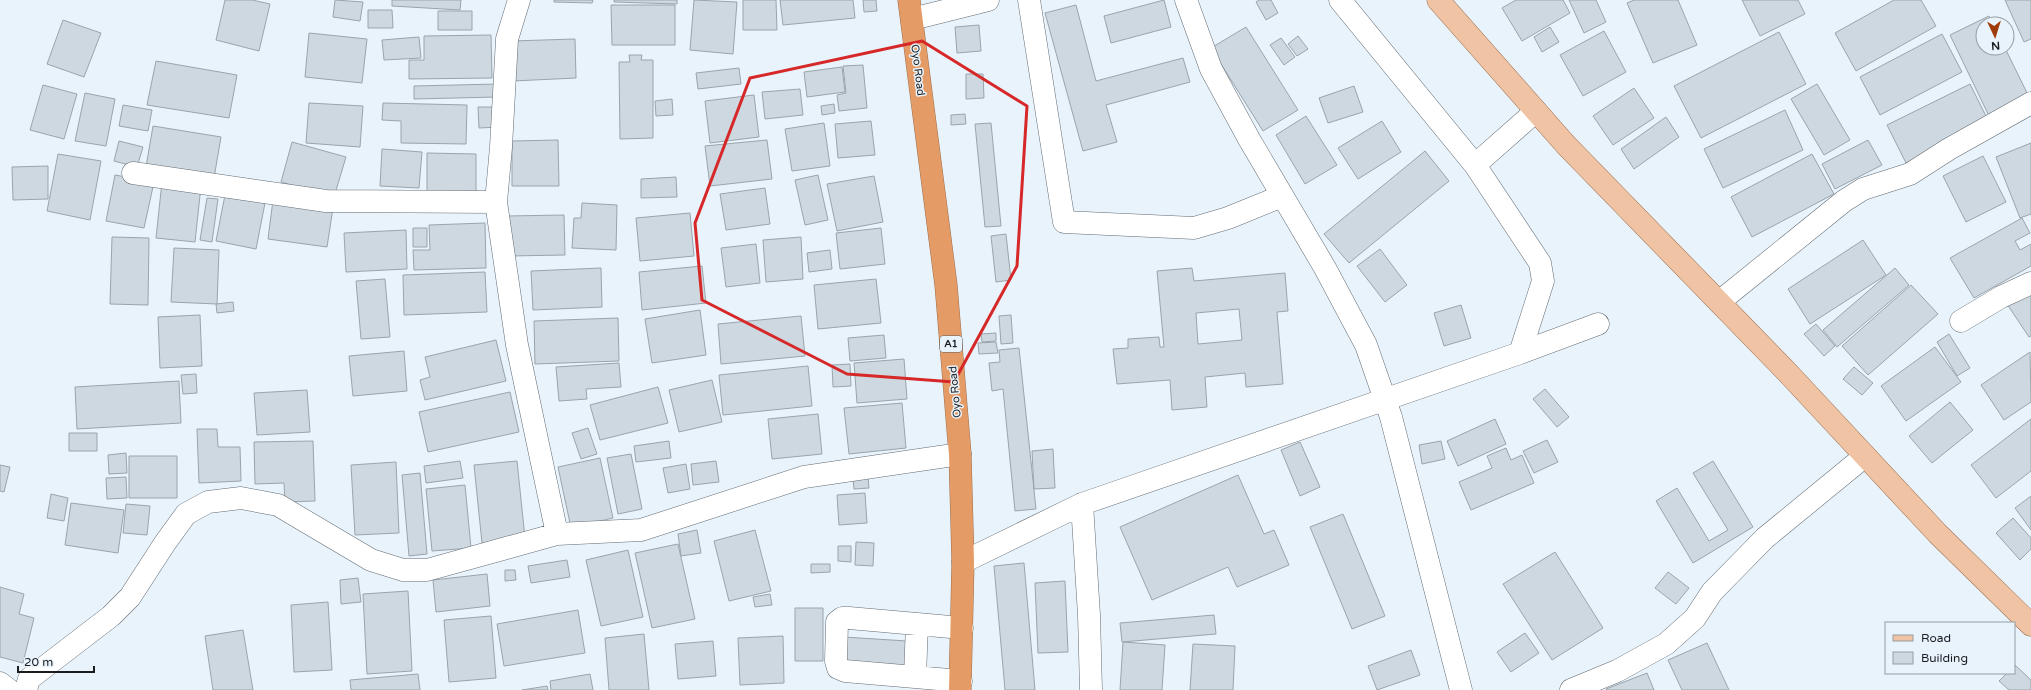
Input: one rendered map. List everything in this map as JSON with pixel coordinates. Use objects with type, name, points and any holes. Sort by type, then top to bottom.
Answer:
[{"type":"highway","name":"Oyo Road","points":[[910,10],[946,285],[960,454],[963,562],[961,686]]},
{"type":"main road","points":[[1438,0],[1566,145],[1720,302],[1938,534],[2031,625]]},
{"type":"street","points":[[519,0],[507,39],[501,147],[496,202],[517,345],[557,534]]},
{"type":"street","points":[[910,10],[988,0]]},
{"type":"street","points":[[1029,0],[1064,222],[1194,228],[1228,218],[1282,196]]},
{"type":"street","points":[[1186,0],[1211,69],[1249,139],[1326,268],[1366,345],[1391,417],[1461,690]]},
{"type":"street","points":[[1340,0],[1475,166],[1540,263],[1543,281],[1520,353]]},
{"type":"street","points":[[1720,302],[1844,201],[1863,189],[1910,174],[1949,149],[2031,103]]},
{"type":"street","points":[[1475,166],[1536,110]]},
{"type":"street","points":[[133,173],[326,201],[496,202]]},
{"type":"street","points":[[1961,321],[2001,297],[2031,283]]},
{"type":"street","points":[[963,562],[1082,504],[1520,353],[1598,324]]},
{"type":"street","points":[[26,690],[29,680],[111,616],[130,597],[186,514],[208,502],[241,498],[278,505],[371,560],[404,570],[427,570],[557,534],[641,530],[804,477],[960,454]]},
{"type":"street","points":[[1571,690],[1616,671],[1666,644],[1695,618],[1712,592],[1765,538],[1865,456]]},
{"type":"street","points":[[1082,504],[1090,615],[1090,690]]},
{"type":"street","points":[[961,686],[914,677],[845,671],[838,668],[836,661],[838,622],[842,618],[962,628]]},
{"type":"street","points":[[914,677],[917,624]]},
{"type":"street","points":[[0,683],[10,690]]},
{"type":"highlighted area","points":[[922,41],[1027,106],[1017,266],[954,382],[847,374],[702,300],[695,223],[750,78]]},
{"type":"building","points":[[225,0],[252,0],[270,4],[259,51],[216,40]]},
{"type":"building","points":[[335,0],[363,2],[360,21],[333,17]]},
{"type":"building","points":[[392,0],[461,0],[460,10],[392,6]]},
{"type":"building","points":[[554,0],[593,0],[592,3],[554,2]]},
{"type":"building","points":[[614,0],[677,0],[677,4],[614,2]]},
{"type":"building","points":[[694,0],[737,2],[733,54],[690,50]]},
{"type":"building","points":[[743,0],[776,0],[777,30],[743,30]]},
{"type":"building","points":[[780,0],[853,0],[855,18],[783,25]]},
{"type":"building","points":[[863,0],[876,0],[877,11],[864,12]]},
{"type":"building","points":[[1164,0],[1171,27],[1111,43],[1104,16]]},
{"type":"building","points":[[1259,0],[1271,0],[1278,13],[1266,20],[1256,2]]},
{"type":"building","points":[[1516,0],[1563,0],[1570,13],[1522,41],[1502,8]]},
{"type":"building","points":[[1569,0],[1596,0],[1606,22],[1584,33]]},
{"type":"building","points":[[1634,0],[1678,0],[1697,45],[1653,63],[1627,3]]},
{"type":"building","points":[[1742,0],[1798,0],[1805,14],[1760,36]]},
{"type":"building","points":[[1894,0],[1921,0],[1936,26],[1856,71],[1835,33]]},
{"type":"building","points":[[2005,0],[2031,0],[2031,39],[2024,42],[2015,22],[2015,16],[2012,16]]},
{"type":"building","points":[[611,5],[675,5],[675,45],[612,45]]},
{"type":"building","points":[[1076,5],[1096,81],[1183,58],[1190,82],[1106,105],[1117,142],[1083,151],[1045,13]]},
{"type":"building","points":[[368,10],[392,10],[393,28],[368,28]]},
{"type":"building","points":[[438,11],[472,11],[472,30],[438,30]]},
{"type":"building","points":[[63,20],[101,33],[84,77],[47,64]]},
{"type":"building","points":[[1975,23],[1975,56],[2009,56],[2030,99],[1990,118],[1950,35]]},
{"type":"building","points":[[979,25],[981,51],[957,53],[955,27]]},
{"type":"building","points":[[1246,27],[1298,110],[1263,131],[1211,48]]},
{"type":"building","points":[[1550,27],[1559,42],[1542,52],[1534,37]]},
{"type":"building","points":[[1604,31],[1626,72],[1583,96],[1560,55]]},
{"type":"building","points":[[1779,32],[1806,84],[1701,138],[1674,86]]},
{"type":"building","points":[[309,33],[367,39],[362,83],[305,77]]},
{"type":"building","points":[[1942,34],[1962,72],[1880,115],[1860,77]]},
{"type":"building","points":[[491,35],[492,78],[409,79],[409,60],[424,60],[424,36]]},
{"type":"building","points":[[1298,36],[1308,49],[1297,56],[1288,44]]},
{"type":"building","points":[[419,37],[421,58],[384,60],[382,40]]},
{"type":"building","points":[[1281,38],[1295,57],[1284,65],[1270,45]]},
{"type":"building","points":[[575,39],[576,78],[513,81],[511,41]]},
{"type":"building","points":[[629,55],[642,55],[641,60],[653,60],[653,138],[620,139],[619,62],[630,62]]},
{"type":"building","points":[[156,61],[237,75],[229,118],[147,105]]},
{"type":"building","points":[[863,65],[867,108],[839,111],[837,95],[846,93],[843,66]]},
{"type":"building","points":[[842,67],[845,92],[807,97],[804,72]]},
{"type":"building","points":[[739,68],[741,84],[698,89],[696,73]]},
{"type":"building","points":[[966,74],[983,74],[984,98],[966,99]]},
{"type":"building","points":[[497,84],[497,97],[414,99],[414,86]]},
{"type":"building","points":[[1817,84],[1850,140],[1824,155],[1791,99]]},
{"type":"building","points":[[1970,84],[1989,122],[1906,163],[1887,125]]},
{"type":"building","points":[[43,85],[77,94],[64,139],[30,130]]},
{"type":"building","points":[[1354,86],[1363,112],[1328,123],[1319,98]]},
{"type":"building","points":[[1634,88],[1654,118],[1613,145],[1593,116]]},
{"type":"building","points":[[800,89],[803,115],[765,119],[762,92]]},
{"type":"building","points":[[85,93],[115,99],[106,146],[75,141]]},
{"type":"building","points":[[754,95],[759,137],[710,143],[705,101]]},
{"type":"building","points":[[672,99],[673,115],[656,116],[655,101]]},
{"type":"building","points":[[309,103],[363,106],[360,147],[306,143]]},
{"type":"building","points":[[383,103],[467,105],[466,144],[401,143],[401,121],[382,120]]},
{"type":"building","points":[[834,104],[835,113],[822,115],[821,106]]},
{"type":"building","points":[[123,105],[152,110],[148,131],[119,126]]},
{"type":"building","points":[[478,107],[499,107],[500,127],[479,128]]},
{"type":"building","points":[[1785,110],[1803,150],[1723,188],[1704,149]]},
{"type":"building","points":[[965,114],[966,124],[951,125],[951,115]]},
{"type":"building","points":[[1306,116],[1337,165],[1305,184],[1276,135]]},
{"type":"building","points":[[1666,117],[1679,137],[1634,169],[1621,149]]},
{"type":"building","points":[[871,121],[875,155],[838,158],[835,124]]},
{"type":"building","points":[[1382,121],[1401,152],[1358,179],[1338,148]]},
{"type":"building","points":[[824,123],[830,166],[792,171],[785,129]]},
{"type":"building","points":[[991,123],[1001,226],[985,227],[975,124]]},
{"type":"building","points":[[153,126],[221,137],[214,178],[146,167]]},
{"type":"building","points":[[558,140],[559,186],[512,186],[512,141]]},
{"type":"building","points":[[767,140],[772,179],[710,186],[705,146]]},
{"type":"building","points":[[1868,140],[1882,165],[1835,189],[1822,164]]},
{"type":"building","points":[[119,141],[143,147],[137,167],[114,161]]},
{"type":"building","points":[[292,142],[346,157],[334,197],[281,182]]},
{"type":"building","points":[[2031,143],[2031,214],[2020,218],[1996,157]]},
{"type":"building","points":[[382,149],[422,152],[419,188],[380,186]]},
{"type":"building","points":[[1425,151],[1449,181],[1349,263],[1324,234]]},
{"type":"building","points":[[427,153],[476,154],[476,196],[427,195]]},
{"type":"building","points":[[58,154],[101,161],[90,220],[47,211]]},
{"type":"building","points":[[1812,154],[1834,194],[1752,237],[1731,197]]},
{"type":"building","points":[[1983,156],[2006,202],[1966,222],[1943,176]]},
{"type":"building","points":[[48,166],[48,199],[13,200],[12,167]]},
{"type":"building","points":[[115,175],[154,182],[144,228],[106,221]]},
{"type":"building","points":[[818,175],[828,220],[805,225],[795,180]]},
{"type":"building","points":[[874,176],[883,222],[837,231],[827,184]]},
{"type":"building","points":[[676,177],[677,197],[641,198],[641,179]]},
{"type":"building","points":[[162,182],[201,186],[195,242],[156,238]]},
{"type":"building","points":[[765,188],[770,224],[726,230],[720,194]]},
{"type":"building","points":[[225,195],[265,203],[256,249],[216,241]]},
{"type":"building","points":[[207,198],[218,199],[212,242],[200,240]]},
{"type":"building","points":[[273,200],[333,208],[327,247],[268,239]]},
{"type":"building","points":[[582,203],[617,205],[616,250],[572,248],[574,218],[581,218]]},
{"type":"building","points":[[690,213],[694,256],[640,261],[636,218]]},
{"type":"building","points":[[564,215],[565,255],[509,256],[507,216]]},
{"type":"building","points":[[2022,218],[2030,233],[2015,241],[2020,250],[2031,244],[2031,266],[1974,298],[1950,258]]},
{"type":"building","points":[[485,223],[486,268],[414,270],[413,250],[430,250],[429,225]]},
{"type":"building","points":[[413,228],[427,228],[427,247],[413,247]]},
{"type":"building","points":[[881,228],[885,264],[840,269],[836,233]]},
{"type":"building","points":[[406,230],[407,269],[346,272],[344,233]]},
{"type":"building","points":[[1006,234],[1011,280],[996,282],[991,236]]},
{"type":"building","points":[[112,237],[149,238],[148,305],[110,304]]},
{"type":"building","points":[[801,237],[803,279],[766,282],[763,240]]},
{"type":"building","points":[[1863,240],[1886,275],[1810,324],[1788,289]]},
{"type":"building","points":[[756,244],[760,283],[726,287],[721,248]]},
{"type":"building","points":[[174,248],[219,250],[217,304],[171,302]]},
{"type":"building","points":[[1380,249],[1407,285],[1385,302],[1357,266]]},
{"type":"building","points":[[830,250],[832,269],[809,272],[807,253]]},
{"type":"building","points":[[702,266],[706,303],[642,310],[639,272]]},
{"type":"building","points":[[601,268],[602,307],[533,310],[531,271]]},
{"type":"building","points":[[1192,268],[1194,281],[1285,273],[1288,311],[1277,312],[1283,384],[1246,387],[1245,373],[1205,377],[1207,407],[1172,410],[1170,380],[1117,384],[1113,349],[1128,348],[1128,339],[1159,337],[1160,347],[1164,347],[1157,271]],"holes":[[[1239,309],[1242,340],[1198,344],[1196,313]]]},
{"type":"building","points":[[1895,268],[1909,285],[1837,347],[1823,330]]},
{"type":"building","points":[[485,272],[487,312],[404,315],[403,275]]},
{"type":"building","points":[[385,279],[390,337],[361,339],[356,281]]},
{"type":"building","points":[[876,279],[881,323],[818,329],[814,285]]},
{"type":"building","points":[[1911,285],[1938,314],[1868,375],[1842,346]]},
{"type":"building","points":[[2031,288],[2031,336],[2029,337],[2007,304]]},
{"type":"building","points":[[233,302],[234,311],[217,313],[216,304]]},
{"type":"building","points":[[1461,305],[1471,338],[1444,346],[1434,313]]},
{"type":"building","points":[[700,310],[706,355],[652,363],[645,319]]},
{"type":"building","points":[[200,315],[202,366],[160,368],[158,317]]},
{"type":"building","points":[[1011,315],[1013,343],[1001,344],[999,316]]},
{"type":"building","points":[[801,316],[805,356],[721,364],[718,324]]},
{"type":"building","points":[[618,318],[619,361],[535,364],[534,321]]},
{"type":"building","points":[[1816,324],[1835,346],[1824,356],[1804,334]]},
{"type":"building","points":[[996,333],[996,341],[982,342],[981,334]]},
{"type":"building","points":[[1949,334],[1970,368],[1957,376],[1937,342]]},
{"type":"building","points":[[884,335],[886,358],[850,361],[848,338]]},
{"type":"building","points":[[496,340],[506,381],[425,400],[420,380],[430,377],[425,357]]},
{"type":"building","points":[[996,342],[998,353],[979,354],[978,343]]},
{"type":"building","points":[[1935,347],[1961,382],[1906,421],[1881,386]]},
{"type":"building","points":[[1019,348],[1036,509],[1015,511],[1003,389],[992,391],[989,363],[1000,362],[999,350]]},
{"type":"building","points":[[404,351],[407,391],[353,396],[349,356]]},
{"type":"building","points":[[2030,352],[2031,402],[2004,420],[1981,385]]},
{"type":"building","points":[[904,359],[907,399],[857,403],[854,363]]},
{"type":"building","points":[[619,363],[621,387],[586,389],[587,399],[559,401],[556,367]]},
{"type":"building","points":[[850,364],[851,386],[833,387],[832,365]]},
{"type":"building","points":[[808,366],[812,406],[723,415],[719,375]]},
{"type":"building","points":[[1854,367],[1873,383],[1862,395],[1843,379]]},
{"type":"building","points":[[196,374],[197,393],[183,394],[181,375]]},
{"type":"building","points":[[712,380],[722,422],[679,432],[669,390]]},
{"type":"building","points":[[179,381],[181,423],[77,429],[75,387]]},
{"type":"building","points":[[658,387],[668,423],[600,440],[590,405]]},
{"type":"building","points":[[1545,389],[1569,417],[1557,427],[1533,399]]},
{"type":"building","points":[[307,390],[310,432],[257,435],[254,393]]},
{"type":"building","points":[[510,392],[519,432],[428,452],[419,412]]},
{"type":"building","points":[[1950,402],[1973,430],[1932,463],[1909,436]]},
{"type":"building","points":[[902,403],[906,448],[849,454],[844,408]]},
{"type":"building","points":[[818,414],[822,454],[772,459],[768,419]]},
{"type":"building","points":[[1495,419],[1506,444],[1458,466],[1447,441]]},
{"type":"building","points":[[2031,419],[2031,471],[1996,498],[1971,465]]},
{"type":"building","points":[[588,428],[597,454],[581,459],[572,433]]},
{"type":"building","points":[[197,429],[217,429],[218,447],[240,447],[241,481],[199,483]]},
{"type":"building","points":[[69,433],[97,433],[97,451],[69,451]]},
{"type":"building","points":[[1547,440],[1558,462],[1534,473],[1523,451]]},
{"type":"building","points":[[313,441],[315,501],[285,502],[284,483],[255,484],[254,442]]},
{"type":"building","points":[[669,441],[671,458],[636,462],[634,446]]},
{"type":"building","points":[[1441,441],[1445,459],[1422,464],[1419,445]]},
{"type":"building","points":[[1300,442],[1320,487],[1300,496],[1281,450]]},
{"type":"building","points":[[1506,448],[1511,460],[1522,455],[1534,483],[1471,510],[1459,482],[1492,468],[1487,456]]},
{"type":"building","points":[[1053,449],[1055,488],[1034,489],[1032,451]]},
{"type":"building","points":[[126,453],[127,473],[109,474],[108,455]]},
{"type":"building","points":[[631,454],[642,509],[618,514],[607,458]]},
{"type":"building","points":[[129,456],[177,456],[177,498],[129,498]]},
{"type":"building","points":[[600,458],[613,518],[571,528],[558,467]]},
{"type":"building","points":[[460,461],[463,478],[426,483],[424,466]]},
{"type":"building","points":[[517,461],[525,538],[482,543],[474,465]]},
{"type":"building","points":[[716,461],[719,482],[693,485],[691,464]]},
{"type":"building","points":[[1713,461],[1753,527],[1693,563],[1656,501],[1677,488],[1709,541],[1728,530],[1693,473]]},
{"type":"building","points":[[396,462],[399,533],[355,535],[351,465]]},
{"type":"building","points":[[686,464],[690,489],[668,493],[663,468]]},
{"type":"building","points":[[0,465],[10,467],[4,492],[0,491]]},
{"type":"building","points":[[420,473],[427,554],[409,556],[402,475]]},
{"type":"building","points":[[1238,475],[1264,534],[1274,530],[1289,565],[1237,587],[1228,567],[1152,600],[1120,527]]},
{"type":"building","points":[[126,477],[127,498],[107,499],[106,478]]},
{"type":"building","points":[[868,477],[869,488],[854,489],[853,478]]},
{"type":"building","points":[[465,485],[471,548],[432,551],[426,489]]},
{"type":"building","points":[[865,493],[867,523],[839,525],[837,495]]},
{"type":"building","points":[[51,494],[68,498],[64,521],[47,518]]},
{"type":"building","points":[[2031,496],[2031,530],[2015,508]]},
{"type":"building","points":[[71,503],[124,510],[118,553],[65,545]]},
{"type":"building","points":[[126,504],[150,506],[147,535],[123,533]]},
{"type":"building","points":[[1343,514],[1385,616],[1352,629],[1310,527]]},
{"type":"building","points":[[2013,518],[2031,538],[2031,549],[2020,560],[1996,533]]},
{"type":"building","points":[[697,530],[701,553],[681,556],[678,534]]},
{"type":"building","points":[[755,530],[771,591],[729,601],[714,541]]},
{"type":"building","points":[[856,542],[874,543],[873,566],[855,565]]},
{"type":"building","points":[[678,544],[695,619],[652,628],[635,553]]},
{"type":"building","points":[[838,546],[851,546],[851,562],[838,561]]},
{"type":"building","points":[[628,550],[643,617],[601,626],[586,560]]},
{"type":"building","points":[[1555,552],[1603,628],[1552,660],[1503,584]]},
{"type":"building","points":[[567,560],[570,577],[531,583],[528,566]]},
{"type":"building","points":[[1024,563],[1035,690],[1005,690],[994,566]]},
{"type":"building","points":[[811,564],[830,564],[830,572],[811,573]]},
{"type":"building","points":[[505,570],[515,570],[516,580],[505,581]]},
{"type":"building","points":[[1668,572],[1689,588],[1676,604],[1655,588]]},
{"type":"building","points":[[487,574],[490,606],[436,612],[433,580]]},
{"type":"building","points":[[358,578],[361,602],[341,604],[340,580]]},
{"type":"building","points":[[1065,581],[1068,652],[1038,653],[1035,583]]},
{"type":"building","points":[[0,587],[24,594],[19,614],[34,618],[23,663],[0,657]]},
{"type":"building","points":[[408,591],[412,671],[367,674],[363,594]]},
{"type":"building","points":[[770,594],[772,605],[755,607],[753,597]]},
{"type":"building","points":[[328,602],[332,670],[294,672],[291,605]]},
{"type":"building","points":[[795,608],[823,608],[823,661],[795,661]]},
{"type":"building","points":[[578,610],[585,653],[504,666],[497,624]]},
{"type":"building","points":[[1214,615],[1216,634],[1122,642],[1120,623]]},
{"type":"building","points":[[491,616],[496,678],[449,682],[444,620]]},
{"type":"building","points":[[243,630],[253,690],[213,690],[205,636]]},
{"type":"building","points":[[1525,633],[1539,653],[1511,672],[1497,652]]},
{"type":"building","points":[[644,634],[649,690],[609,690],[605,638]]},
{"type":"building","points":[[783,636],[784,683],[740,685],[738,638]]},
{"type":"building","points":[[844,637],[907,641],[905,666],[842,662]]},
{"type":"building","points":[[713,641],[716,676],[678,679],[675,644]]},
{"type":"building","points":[[1123,642],[1165,645],[1162,690],[1120,690]]},
{"type":"building","points":[[1707,643],[1729,690],[1682,690],[1668,660]]},
{"type":"building","points":[[1193,644],[1235,646],[1233,690],[1190,690]]},
{"type":"building","points":[[1411,650],[1420,675],[1377,690],[1368,666]]},
{"type":"building","points":[[2015,665],[2031,680],[2031,690],[2009,690],[1999,681],[2006,674],[2015,674]]},
{"type":"building","points":[[1647,673],[1654,690],[1606,689]]},
{"type":"building","points":[[418,674],[420,690],[351,690],[350,680]]},
{"type":"building","points":[[590,674],[593,690],[551,690],[550,681]]},
{"type":"building","points":[[547,686],[548,690],[522,690]]}]
